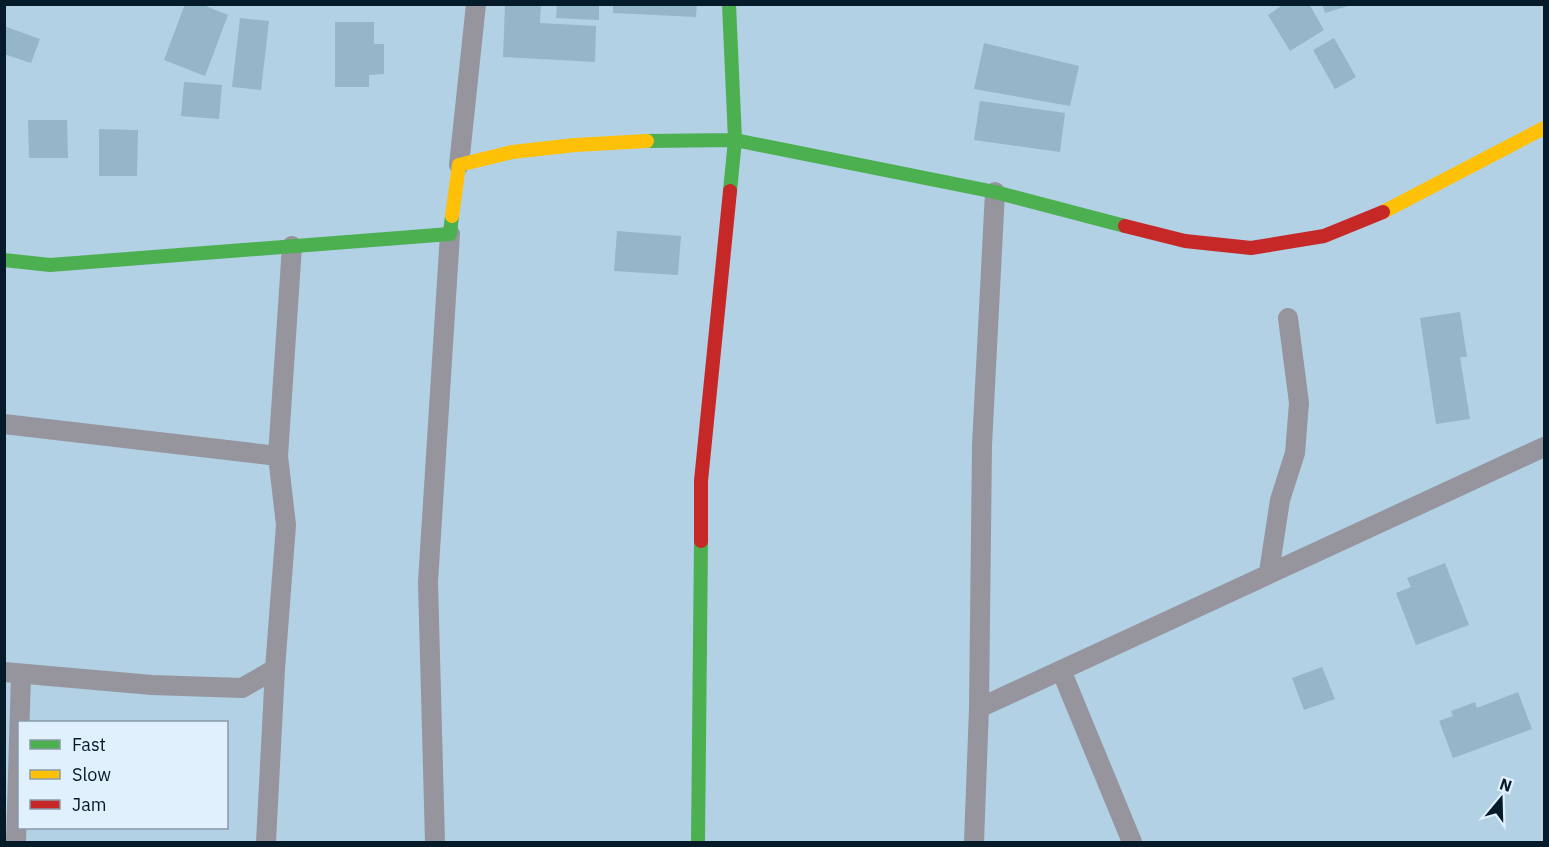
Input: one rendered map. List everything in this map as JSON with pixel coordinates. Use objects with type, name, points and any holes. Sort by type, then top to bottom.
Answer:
[{"type":"street","points":[[435,843],[428,582],[450,234],[476,4]]},
{"type":"street","points":[[698,843],[702,481],[735,140],[729,4]]},
{"type":"street","points":[[459,165],[512,152],[575,145],[674,139],[735,140],[995,192],[1185,241],[1251,248],[1324,236],[1396,207],[1545,128]]},
{"type":"street","points":[[974,843],[979,708],[982,445],[995,192]]},
{"type":"street","points":[[4,260],[50,265],[450,234]]},
{"type":"street","points":[[266,843],[275,669],[286,525],[278,456],[292,246]]},
{"type":"street","points":[[1269,572],[1280,500],[1295,453],[1299,403],[1288,318]]},
{"type":"street","points":[[4,424],[278,456]]},
{"type":"street","points":[[979,708],[1269,572],[1545,447]]},
{"type":"street","points":[[16,843],[13,673],[152,685],[242,688],[275,669]]},
{"type":"street","points":[[1061,670],[1132,843]]},
{"type":"building","points":[[185,4],[201,4],[228,15],[205,76],[164,60]]},
{"type":"building","points":[[505,4],[541,4],[540,23],[596,26],[595,62],[503,57]]},
{"type":"building","points":[[557,4],[599,4],[599,20],[556,18]]},
{"type":"building","points":[[613,4],[697,4],[696,17],[613,13]]},
{"type":"building","points":[[1284,4],[1309,4],[1324,30],[1290,51],[1268,15]]},
{"type":"building","points":[[1322,4],[1351,4],[1351,5],[1325,13]]},
{"type":"building","points":[[240,18],[269,21],[261,90],[232,87]]},
{"type":"building","points":[[335,22],[374,22],[374,44],[384,44],[384,74],[369,75],[369,87],[335,87]]},
{"type":"building","points":[[4,26],[40,39],[31,63],[4,54]]},
{"type":"building","points":[[1334,38],[1356,77],[1335,89],[1313,50]]},
{"type":"building","points":[[984,43],[1079,66],[1070,106],[974,89]]},
{"type":"building","points":[[184,82],[222,85],[219,119],[181,116]]},
{"type":"building","points":[[980,101],[1065,113],[1060,152],[974,140]]},
{"type":"building","points":[[28,120],[67,120],[68,158],[29,158]]},
{"type":"building","points":[[99,129],[138,130],[137,176],[99,176]]},
{"type":"building","points":[[617,231],[681,236],[678,275],[614,271]]},
{"type":"building","points":[[1460,312],[1467,357],[1460,357],[1470,419],[1436,424],[1420,318]]},
{"type":"building","points":[[1445,563],[1469,625],[1416,645],[1396,593],[1411,587],[1407,578]]},
{"type":"building","points":[[1322,667],[1335,699],[1304,710],[1292,678]]},
{"type":"building","points":[[1518,692],[1532,729],[1453,758],[1439,721],[1453,716],[1451,711],[1475,702],[1477,708]]},
{"type":"traffic: fast","points":[[729,4],[735,140],[730,191]]},
{"type":"traffic: fast","points":[[647,141],[735,140],[995,192],[1125,226]]},
{"type":"traffic: fast","points":[[4,260],[50,265],[450,234],[452,216]]},
{"type":"traffic: fast","points":[[698,842],[701,541]]},
{"type":"traffic: slow","points":[[1383,212],[1544,128]]},
{"type":"traffic: slow","points":[[452,216],[459,165],[512,152],[575,145],[647,141]]},
{"type":"traffic: jam","points":[[701,541],[701,481],[730,191]]},
{"type":"traffic: jam","points":[[1125,226],[1185,241],[1251,248],[1324,236],[1383,212]]}]
